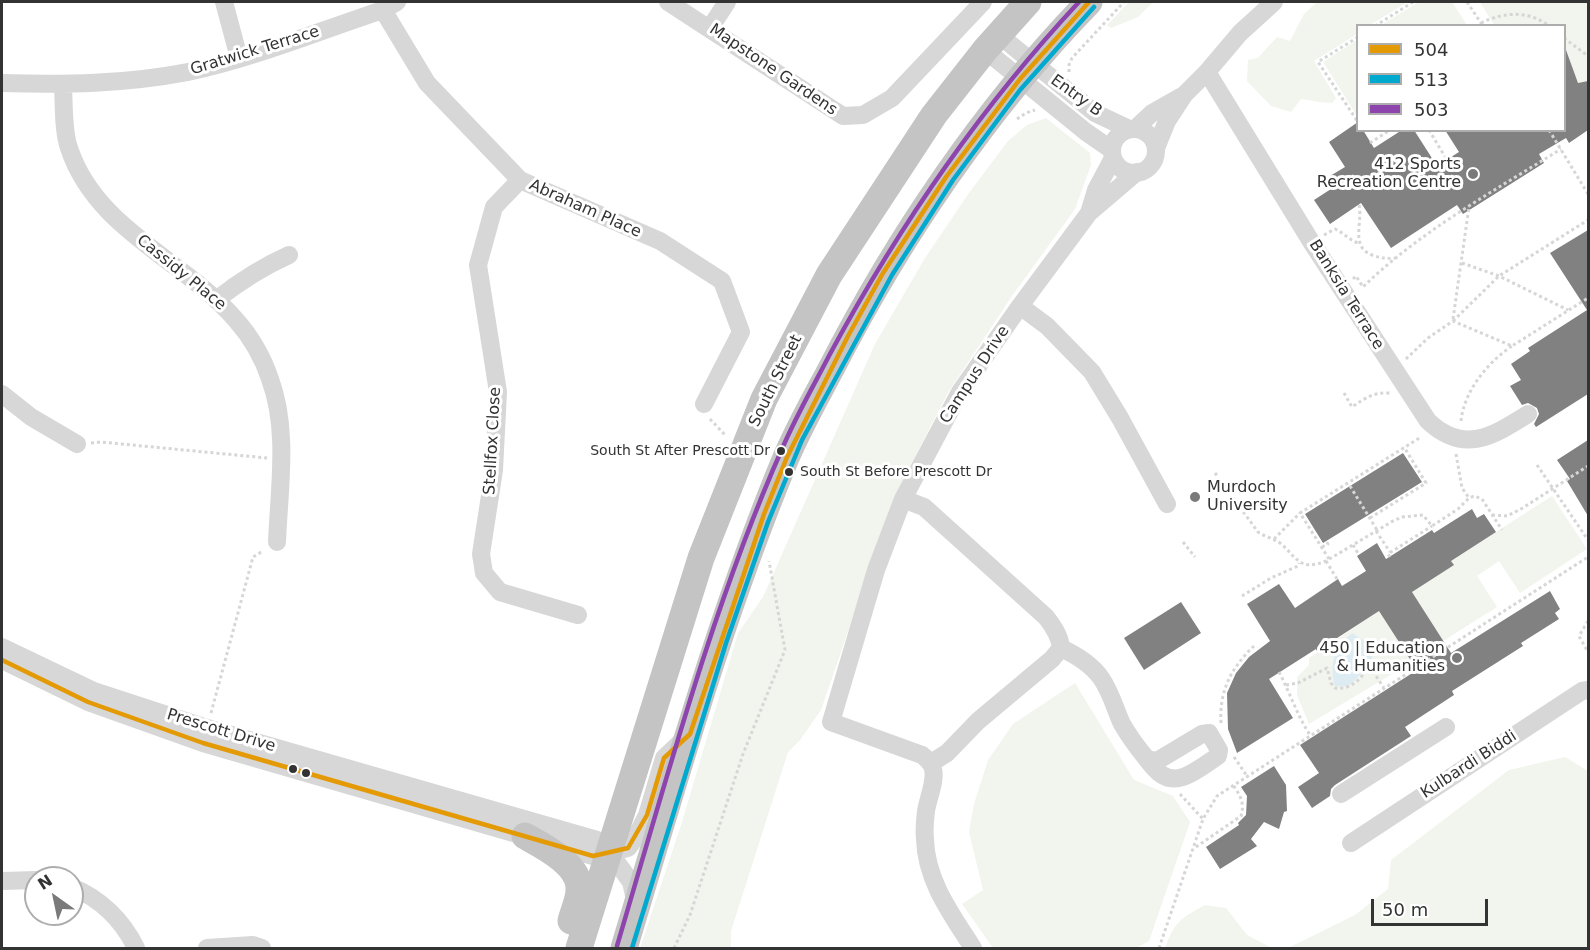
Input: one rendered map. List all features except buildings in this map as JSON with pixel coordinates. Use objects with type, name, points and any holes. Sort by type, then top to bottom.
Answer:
[{"type":"highway","name":"South Street","points":[[579,948],[701,558],[764,399],[829,275],[934,115],[992,42],[1028,2]]},
{"type":"highway","points":[[624,948],[690,734],[764,514],[787,457],[815,399],[883,273],[946,177],[1027,71],[1089,2]]},
{"type":"highway","points":[[525,837],[550,849],[574,873],[580,888],[563,948]]},
{"type":"street","points":[[224,2],[239,58]]},
{"type":"street","name":"Mapstone Gardens","points":[[668,2],[843,116],[863,115],[892,98],[984,2]]},
{"type":"street","points":[[710,28],[728,2]]},
{"type":"street","name":"Campus Drive","points":[[931,763],[917,753],[831,722],[876,570],[903,499],[960,392],[1089,213],[1137,172],[1149,167],[1156,155],[1156,148],[1167,121],[1184,95],[1240,33],[1274,2]]},
{"type":"street","name":"Gratwick Terrace","points":[[2,83],[63,85],[189,72],[239,58],[390,6]]},
{"type":"street","name":"Abraham Place","points":[[390,6],[427,82],[520,180],[660,241],[722,280],[741,332],[704,404]]},
{"type":"street","name":"Entry B","points":[[992,42],[1027,71],[1066,90],[1095,113],[1132,129]]},
{"type":"street","name":"Entry B","points":[[1027,71],[1052,105],[1113,154]]},
{"type":"street","name":"Banksia Terrace","points":[[1207,72],[1393,370],[1428,421],[1444,434],[1455,448]]},
{"type":"street","name":"Cassidy Place","points":[[63,85],[68,146],[88,184],[122,225],[216,300],[235,319],[248,335],[271,379],[280,419],[281,460],[277,542]]},
{"type":"street","name":"Campus Drive","points":[[1089,213],[1096,190],[1113,154],[1117,137],[1184,95]]},
{"type":"street","points":[[1132,129],[1141,130],[1151,136],[1156,148]]},
{"type":"street","points":[[1113,154],[1122,170],[1137,172]]},
{"type":"street","name":"Stellfox Close","points":[[520,180],[494,207],[478,265],[498,392],[494,470],[481,554],[482,563],[484,573],[500,591],[578,615]]},
{"type":"street","points":[[216,300],[251,274],[289,255]]},
{"type":"street","points":[[1020,306],[1047,326],[1092,372],[1167,504]]},
{"type":"street","points":[[1390,393],[1393,370]]},
{"type":"street","points":[[2,394],[31,417],[77,444]]},
{"type":"street","points":[[1455,448],[1476,439],[1491,436],[1528,414]]},
{"type":"street","points":[[903,499],[924,507],[1046,617],[1057,633],[1061,648]]},
{"type":"street","points":[[1061,648],[1074,654],[1099,675],[1108,688],[1128,734],[1147,759]]},
{"type":"street","points":[[974,948],[943,901],[928,861],[925,838],[926,813],[934,774],[931,763],[947,753],[978,721],[1052,659],[1061,648]]},
{"type":"street","name":"Prescott Drive","points":[[2,651],[94,691],[207,728],[597,840],[610,853],[631,882],[637,906]]},
{"type":"street","name":"Prescott Drive","points":[[2,651],[88,702],[203,743],[593,856],[610,853]]},
{"type":"street","name":"Kulbardi Biddi","points":[[1351,843],[1582,691],[1588,690]]},
{"type":"street","points":[[1341,794],[1446,727]]},
{"type":"street","points":[[610,853],[628,848],[636,837],[647,815],[664,758],[690,734]]},
{"type":"street","points":[[585,836],[604,830],[620,820]]},
{"type":"street","points":[[2,880],[24,880]]},
{"type":"street","points":[[84,892],[106,907],[127,930],[136,948]]},
{"type":"street","points":[[207,948],[253,945],[262,948]]},
{"type":"path","points":[[1066,90],[1072,79],[1069,65],[1072,58],[1124,2]]},
{"type":"path","points":[[1378,24],[1413,2]]},
{"type":"path","points":[[1467,2],[1482,24],[1501,16],[1524,15],[1539,18],[1546,24]]},
{"type":"path","points":[[1356,38],[1318,62],[1356,119]]},
{"type":"path","points":[[1566,40],[1588,56]]},
{"type":"path","points":[[1016,120],[1026,112],[1043,111],[1052,105]]},
{"type":"path","points":[[1370,143],[1387,132]]},
{"type":"path","points":[[1430,132],[1447,159]]},
{"type":"path","points":[[1550,132],[1588,194]]},
{"type":"path","points":[[1340,287],[1356,276],[1363,288],[1397,258],[1469,207],[1561,149]]},
{"type":"path","points":[[1358,243],[1359,205]]},
{"type":"path","points":[[1453,321],[1469,207]]},
{"type":"path","points":[[1393,370],[1428,338],[1453,321],[1499,276],[1588,220]]},
{"type":"path","points":[[1312,243],[1335,229],[1358,243],[1365,252],[1382,258],[1397,258]]},
{"type":"path","points":[[1462,263],[1499,276],[1568,310]]},
{"type":"path","points":[[1469,498],[1462,488],[1455,448],[1462,411],[1483,371],[1495,357],[1588,298]]},
{"type":"path","points":[[1453,321],[1512,346]]},
{"type":"path","points":[[1344,393],[1352,406],[1379,392],[1390,393]]},
{"type":"path","points":[[1274,539],[1300,513],[1418,438]]},
{"type":"path","points":[[77,444],[101,442],[281,460]]},
{"type":"path","points":[[1370,519],[1426,483],[1404,447]]},
{"type":"path","points":[[1538,465],[1588,540]]},
{"type":"path","points":[[1492,516],[1507,516],[1588,465]]},
{"type":"path","points":[[1215,473],[1258,532],[1274,539],[1299,562],[1311,565],[1328,560],[1402,517],[1423,514],[1432,526]]},
{"type":"path","points":[[1350,486],[1390,555],[1474,496],[1482,499],[1502,530]]},
{"type":"path","points":[[1300,513],[1322,547],[1337,579]]},
{"type":"path","points":[[1322,547],[1328,544],[1326,541]]},
{"type":"path","points":[[207,728],[253,556],[277,542]]},
{"type":"path","points":[[1183,542],[1195,557]]},
{"type":"path","points":[[1353,545],[1359,555]]},
{"type":"path","points":[[674,948],[690,915],[743,754],[785,650],[769,557]]},
{"type":"path","points":[[1159,948],[1203,819],[1216,796],[1588,557]]},
{"type":"path","points":[[1242,596],[1264,581],[1298,566],[1299,562]]},
{"type":"path","points":[[1588,621],[1579,636],[1588,652]]},
{"type":"path","points":[[1222,728],[1221,700],[1225,685],[1240,660],[1254,646]]},
{"type":"path","points":[[1286,685],[1299,682],[1328,668],[1331,683],[1335,688],[1342,689],[1357,682],[1367,668],[1372,670],[1384,688]]},
{"type":"path","points":[[1279,672],[1310,735]]},
{"type":"path","points":[[1231,750],[1246,776]]},
{"type":"path","points":[[1194,848],[1241,816],[1244,808],[1242,800],[1233,785]]},
{"type":"shaded area","points":[[1129,2],[1153,2],[1138,17],[1111,28],[1107,25]]},
{"type":"shaded area","points":[[1317,2],[1408,2],[1372,24],[1356,24],[1356,35],[1314,61],[1336,98],[1332,103],[1301,99],[1291,112],[1271,106],[1247,81],[1248,60],[1258,58],[1277,37],[1290,41],[1304,14]]},
{"type":"shaded area","points":[[1419,2],[1452,2],[1466,24],[1383,24]]},
{"type":"shaded area","points":[[1480,2],[1588,2],[1588,81],[1578,83],[1566,55],[1566,24],[1493,24]]},
{"type":"shaded area","points":[[1356,41],[1356,114],[1323,62]]},
{"type":"shaded area","points":[[1046,118],[1090,153],[1091,165],[1075,209],[1012,296],[949,391],[894,497],[821,710],[800,740],[788,752],[731,931],[731,948],[640,948],[682,822],[738,633],[763,597],[875,344],[925,258],[1008,141],[1027,125]]},
{"type":"shaded area","points":[[1552,496],[1587,549],[1520,593],[1499,561],[1477,576],[1497,607],[1443,641],[1412,592],[1453,565],[1451,561]]},
{"type":"shaded area","points":[[1379,611],[1412,662],[1309,724],[1297,695],[1297,677],[1309,665],[1309,658]]},
{"type":"shaded area","points":[[1353,633],[1370,646],[1373,655],[1364,670],[1352,683],[1335,686],[1333,663],[1337,650],[1341,643]]},
{"type":"shaded area","points":[[1075,683],[1134,780],[1173,796],[1190,822],[1149,941],[1136,948],[993,948],[962,904],[983,890],[969,832],[974,804],[988,760],[1013,724]]},
{"type":"shaded area","points":[[1565,757],[1588,771],[1588,948],[1288,948],[1355,915],[1388,889],[1391,860],[1509,770]]},
{"type":"shaded area","points":[[1205,905],[1226,908],[1247,935],[1272,948],[1165,948],[1175,926]]},
{"type":"transit line","name":"503","points":[[617,946],[712,632],[757,509],[793,425],[856,306],[913,214],[975,126],[1043,42],[1079,2]]},
{"type":"transit line","name":"504","points":[[2,660],[88,702],[203,743],[593,856],[628,848],[647,815],[664,758],[690,734],[764,514],[787,457],[848,336],[883,273],[946,177],[1020,79],[1089,2]]},
{"type":"transit line","name":"513","points":[[632,948],[726,643],[768,522],[802,440],[892,275],[953,180],[1020,90],[1094,7]]},
{"type":"place","name":"412 Sports Recreation Centre","points":[[1473,174]]},
{"type":"place","name":"South St After Prescott Dr","points":[[781,451]]},
{"type":"place","name":"South St Before Prescott Dr","points":[[789,472]]},
{"type":"place","name":"Murdoch University","points":[[1195,497]]},
{"type":"place","name":"450 | Education & Humanities","points":[[1457,658]]}]
